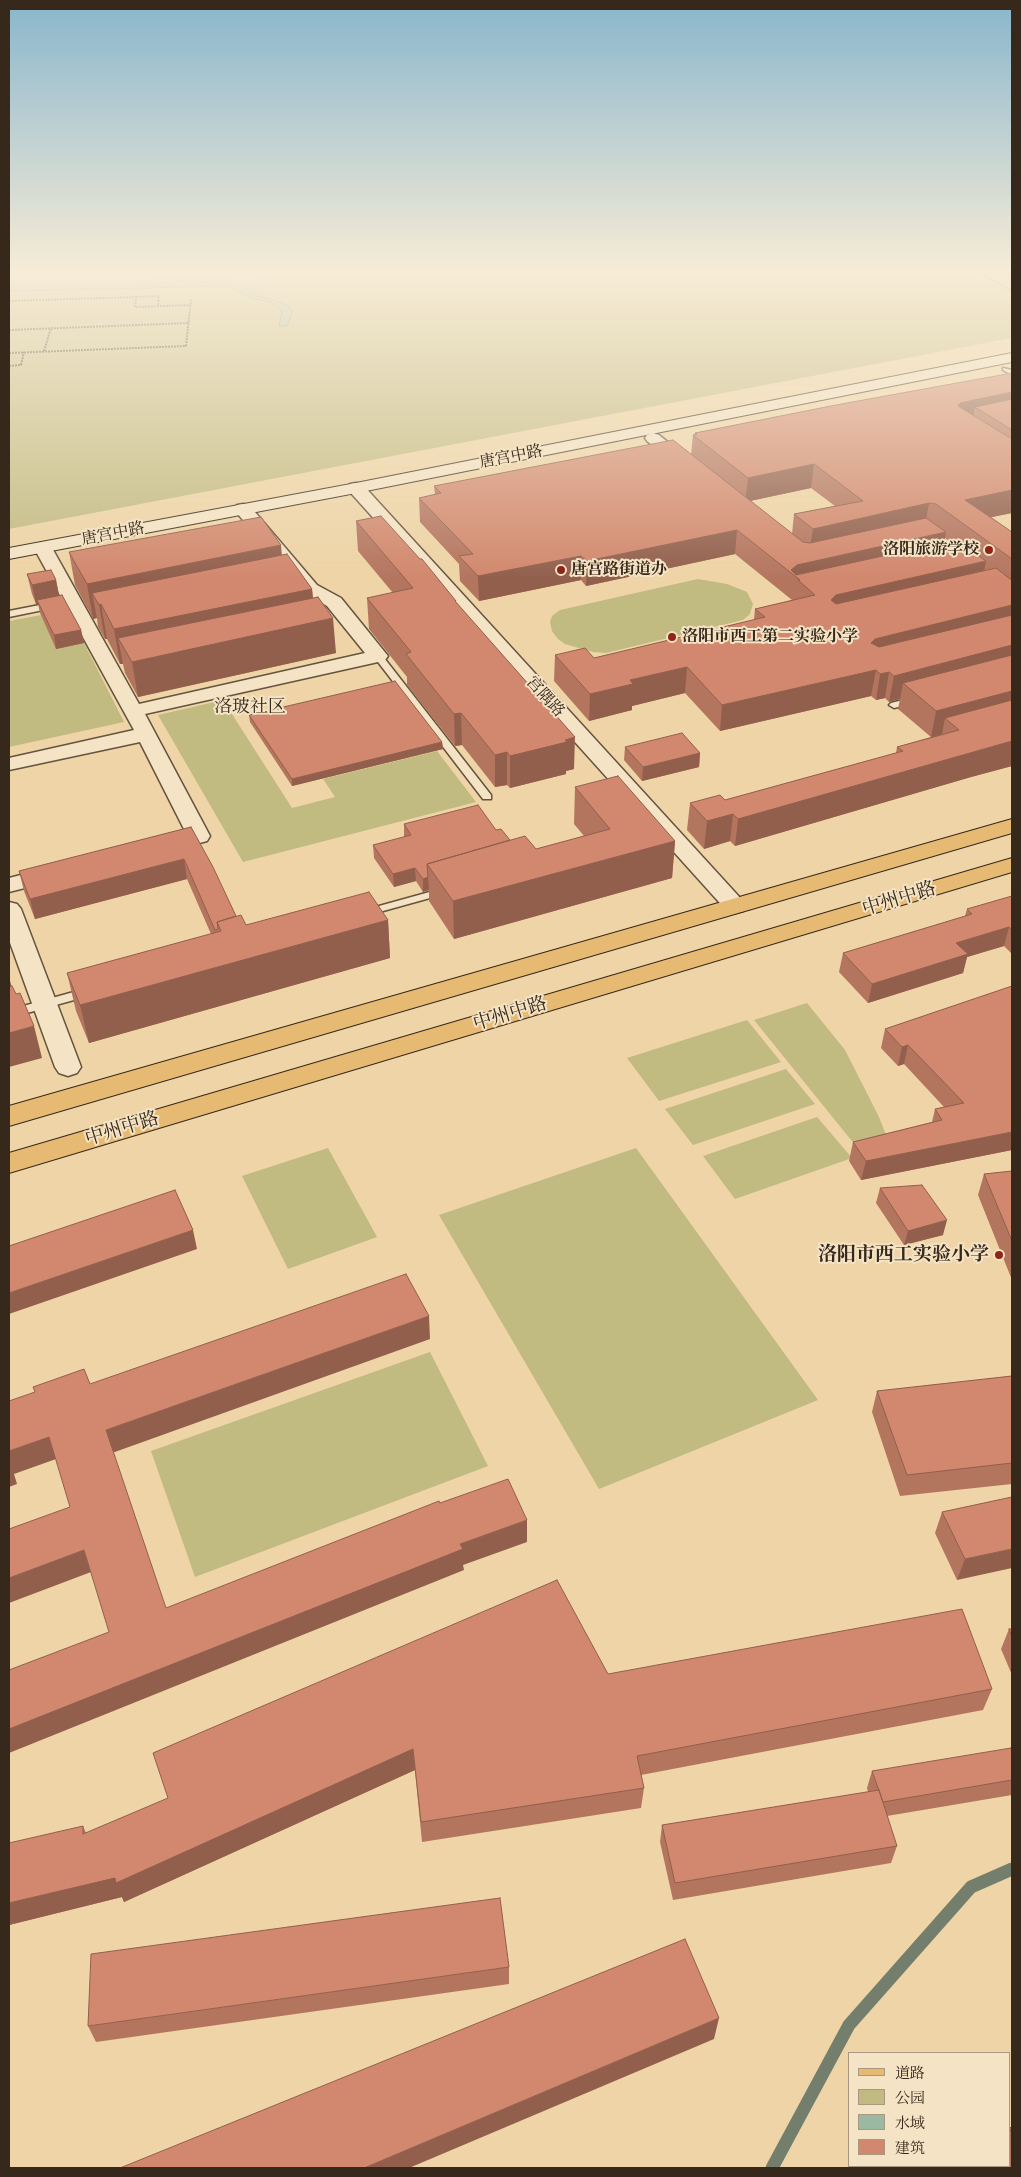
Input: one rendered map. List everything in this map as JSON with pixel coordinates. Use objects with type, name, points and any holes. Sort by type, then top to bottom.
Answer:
[{"type":"main road","name":"唐宫中路","points":[[359,492],[966,376]]},
{"type":"main road","name":"唐宫中路","points":[[9,564],[45,552],[653,438],[968,376]]},
{"type":"main road","name":"唐宫中路","points":[[9,554],[45,552]]},
{"type":"main road","name":"中州中路","points":[[9,1116],[1012,826]]},
{"type":"main road","name":"中州中路","points":[[9,1163],[1012,865]]},
{"type":"street","points":[[653,438],[699,475]]},
{"type":"street","name":"宫隅路","points":[[359,492],[735,906]]},
{"type":"street","points":[[246,513],[299,581],[334,602],[344,622],[378,656]]},
{"type":"street","points":[[45,552],[73,602],[90,624],[116,670],[133,711],[199,836],[142,851]]},
{"type":"street","points":[[133,711],[378,656]]},
{"type":"street","points":[[9,764],[146,734]]},
{"type":"street","points":[[9,885],[75,868]]},
{"type":"street","points":[[9,909],[68,1067]]},
{"type":"lane","points":[[9,614],[73,602]]},
{"type":"lane","points":[[378,656],[487,797]]},
{"type":"lane","points":[[894,706],[921,698]]},
{"type":"lane","points":[[358,915],[452,888]]},
{"type":"lane","points":[[9,1014],[102,988]]},
{"type":"green space","points":[[9,376],[815,376],[9,529]]},
{"type":"green space","points":[[698,579],[727,584],[747,592],[753,604],[750,614],[743,620],[606,653],[593,652],[565,644],[552,631],[550,622],[552,616],[560,610]]},
{"type":"green space","points":[[41,615],[56,648],[84,643],[124,722],[9,747],[9,621]]},
{"type":"green space","points":[[223,700],[292,808],[335,797],[323,779],[437,751],[476,802],[243,862],[158,715]]},
{"type":"green space","points":[[807,1003],[845,1050],[878,1115],[889,1142],[860,1151],[754,1020]]},
{"type":"green space","points":[[747,1020],[781,1062],[659,1101],[627,1058]]},
{"type":"green space","points":[[786,1069],[815,1104],[693,1145],[665,1109]]},
{"type":"green space","points":[[817,1117],[852,1158],[735,1199],[703,1156]]},
{"type":"green space","points":[[328,1148],[377,1237],[288,1269],[242,1176]]},
{"type":"green space","points":[[636,1148],[818,1400],[599,1489],[439,1215]]},
{"type":"green space","points":[[430,1352],[488,1466],[195,1577],[151,1451]]},
{"type":"building","points":[[998,376],[1012,376],[1012,392],[960,403],[958,406],[1012,439],[1012,490],[965,500],[1012,532],[1012,559],[936,504],[929,503],[813,529],[794,514],[863,501],[814,464],[748,478],[693,435],[697,434],[695,433]]},
{"type":"building","points":[[1012,399],[1012,430],[975,407]]},
{"type":"building","points":[[673,440],[803,542],[810,543],[926,518],[946,532],[797,565],[791,570],[796,575],[956,540],[986,561],[836,595],[831,600],[836,604],[996,568],[1012,579],[1012,605],[875,639],[871,643],[879,647],[1012,615],[1012,645],[894,676],[889,672],[880,674],[876,670],[722,705],[687,667],[630,680],[633,684],[590,694],[555,655],[585,648],[594,658],[765,617],[755,609],[815,595],[798,580],[800,580],[737,530],[587,561],[581,556],[478,576],[459,556],[473,554],[419,498],[441,493],[434,486]]},
{"type":"building","points":[[381,516],[422,559],[455,601],[575,737],[565,740],[567,742],[510,756],[507,752],[495,755],[461,713],[454,714],[406,654],[411,652],[367,598],[413,588],[356,521]]},
{"type":"building","points":[[261,517],[281,545],[87,584],[69,552]]},
{"type":"building","points":[[287,554],[312,589],[114,629],[101,604],[99,605],[92,593]]},
{"type":"building","points":[[51,570],[56,580],[32,585],[27,574]]},
{"type":"building","points":[[62,595],[81,630],[54,635],[37,600]]},
{"type":"building","points":[[318,597],[333,618],[132,662],[118,638]]},
{"type":"building","points":[[1012,655],[1012,691],[936,711],[903,683]]},
{"type":"building","points":[[395,681],[442,742],[292,779],[249,715]]},
{"type":"building","points":[[1012,700],[1012,741],[738,819],[733,814],[707,821],[690,803],[720,795],[725,800],[903,751],[897,747],[959,730],[945,718]]},
{"type":"building","points":[[682,733],[700,753],[643,767],[625,747]]},
{"type":"building","points":[[618,776],[675,841],[453,901],[427,864],[525,836],[536,849],[610,829],[575,787]]},
{"type":"building","points":[[478,805],[496,830],[501,829],[510,840],[427,864],[428,877],[423,879],[415,868],[393,874],[373,845],[411,835],[404,824]]},
{"type":"building","points":[[191,827],[213,867],[236,916],[217,922],[218,929],[215,930],[184,859],[30,899],[19,871]]},
{"type":"building","points":[[369,892],[388,920],[80,1005],[67,973],[221,931],[217,922],[241,915],[246,925]]},
{"type":"building","points":[[1012,896],[1012,930],[1009,927],[956,943],[968,954],[872,984],[843,953],[972,914],[967,909]]},
{"type":"building","points":[[12,986],[16,994],[20,993],[34,1026],[9,1033],[9,987]]},
{"type":"building","points":[[1012,986],[1012,1132],[866,1161],[853,1142],[942,1120],[935,1109],[964,1103],[908,1045],[902,1047],[885,1029]]},
{"type":"building","points":[[1012,1171],[1012,1241],[984,1174]]},
{"type":"building","points":[[922,1185],[947,1220],[908,1231],[880,1188]]},
{"type":"building","points":[[175,1190],[193,1230],[9,1293],[9,1246]]},
{"type":"building","points":[[406,1274],[429,1316],[106,1430],[166,1608],[439,1501],[440,1503],[508,1479],[527,1520],[460,1544],[463,1549],[9,1729],[9,1670],[109,1632],[84,1550],[9,1578],[9,1529],[70,1507],[49,1437],[9,1451],[9,1401],[35,1392],[33,1387],[84,1369],[90,1384]]},
{"type":"building","points":[[1012,1376],[1012,1463],[907,1475],[877,1391]]},
{"type":"building","points":[[1012,1497],[1012,1549],[965,1559],[942,1512]]},
{"type":"building","points":[[557,1580],[608,1674],[962,1609],[992,1689],[637,1756],[644,1788],[421,1822],[413,1749],[116,1883],[115,1878],[9,1903],[9,1843],[83,1826],[83,1834],[168,1798],[153,1753]]},
{"type":"building","points":[[1011,1748],[1012,1780],[883,1802],[872,1771]]},
{"type":"building","points":[[879,1790],[897,1846],[675,1883],[662,1825]]},
{"type":"building","points":[[500,1898],[509,1967],[88,2026],[91,1954]]},
{"type":"building","points":[[685,1939],[719,2018],[364,2168],[120,2168]]},
{"type":"waterway","points":[[772,2168],[849,2025],[971,1887],[1012,1869]]},
{"type":"place","name":"洛阳旅游学校","points":[[989,550]]},
{"type":"place","name":"唐宫路街道办","points":[[561,570]]},
{"type":"place","name":"洛阳市西工第二实验小学","points":[[672,637]]},
{"type":"place","name":"洛阳市西工实验小学","points":[[999,1255]]},
{"type":"district","name":"洛玻社区","points":[[250,707]]}]
